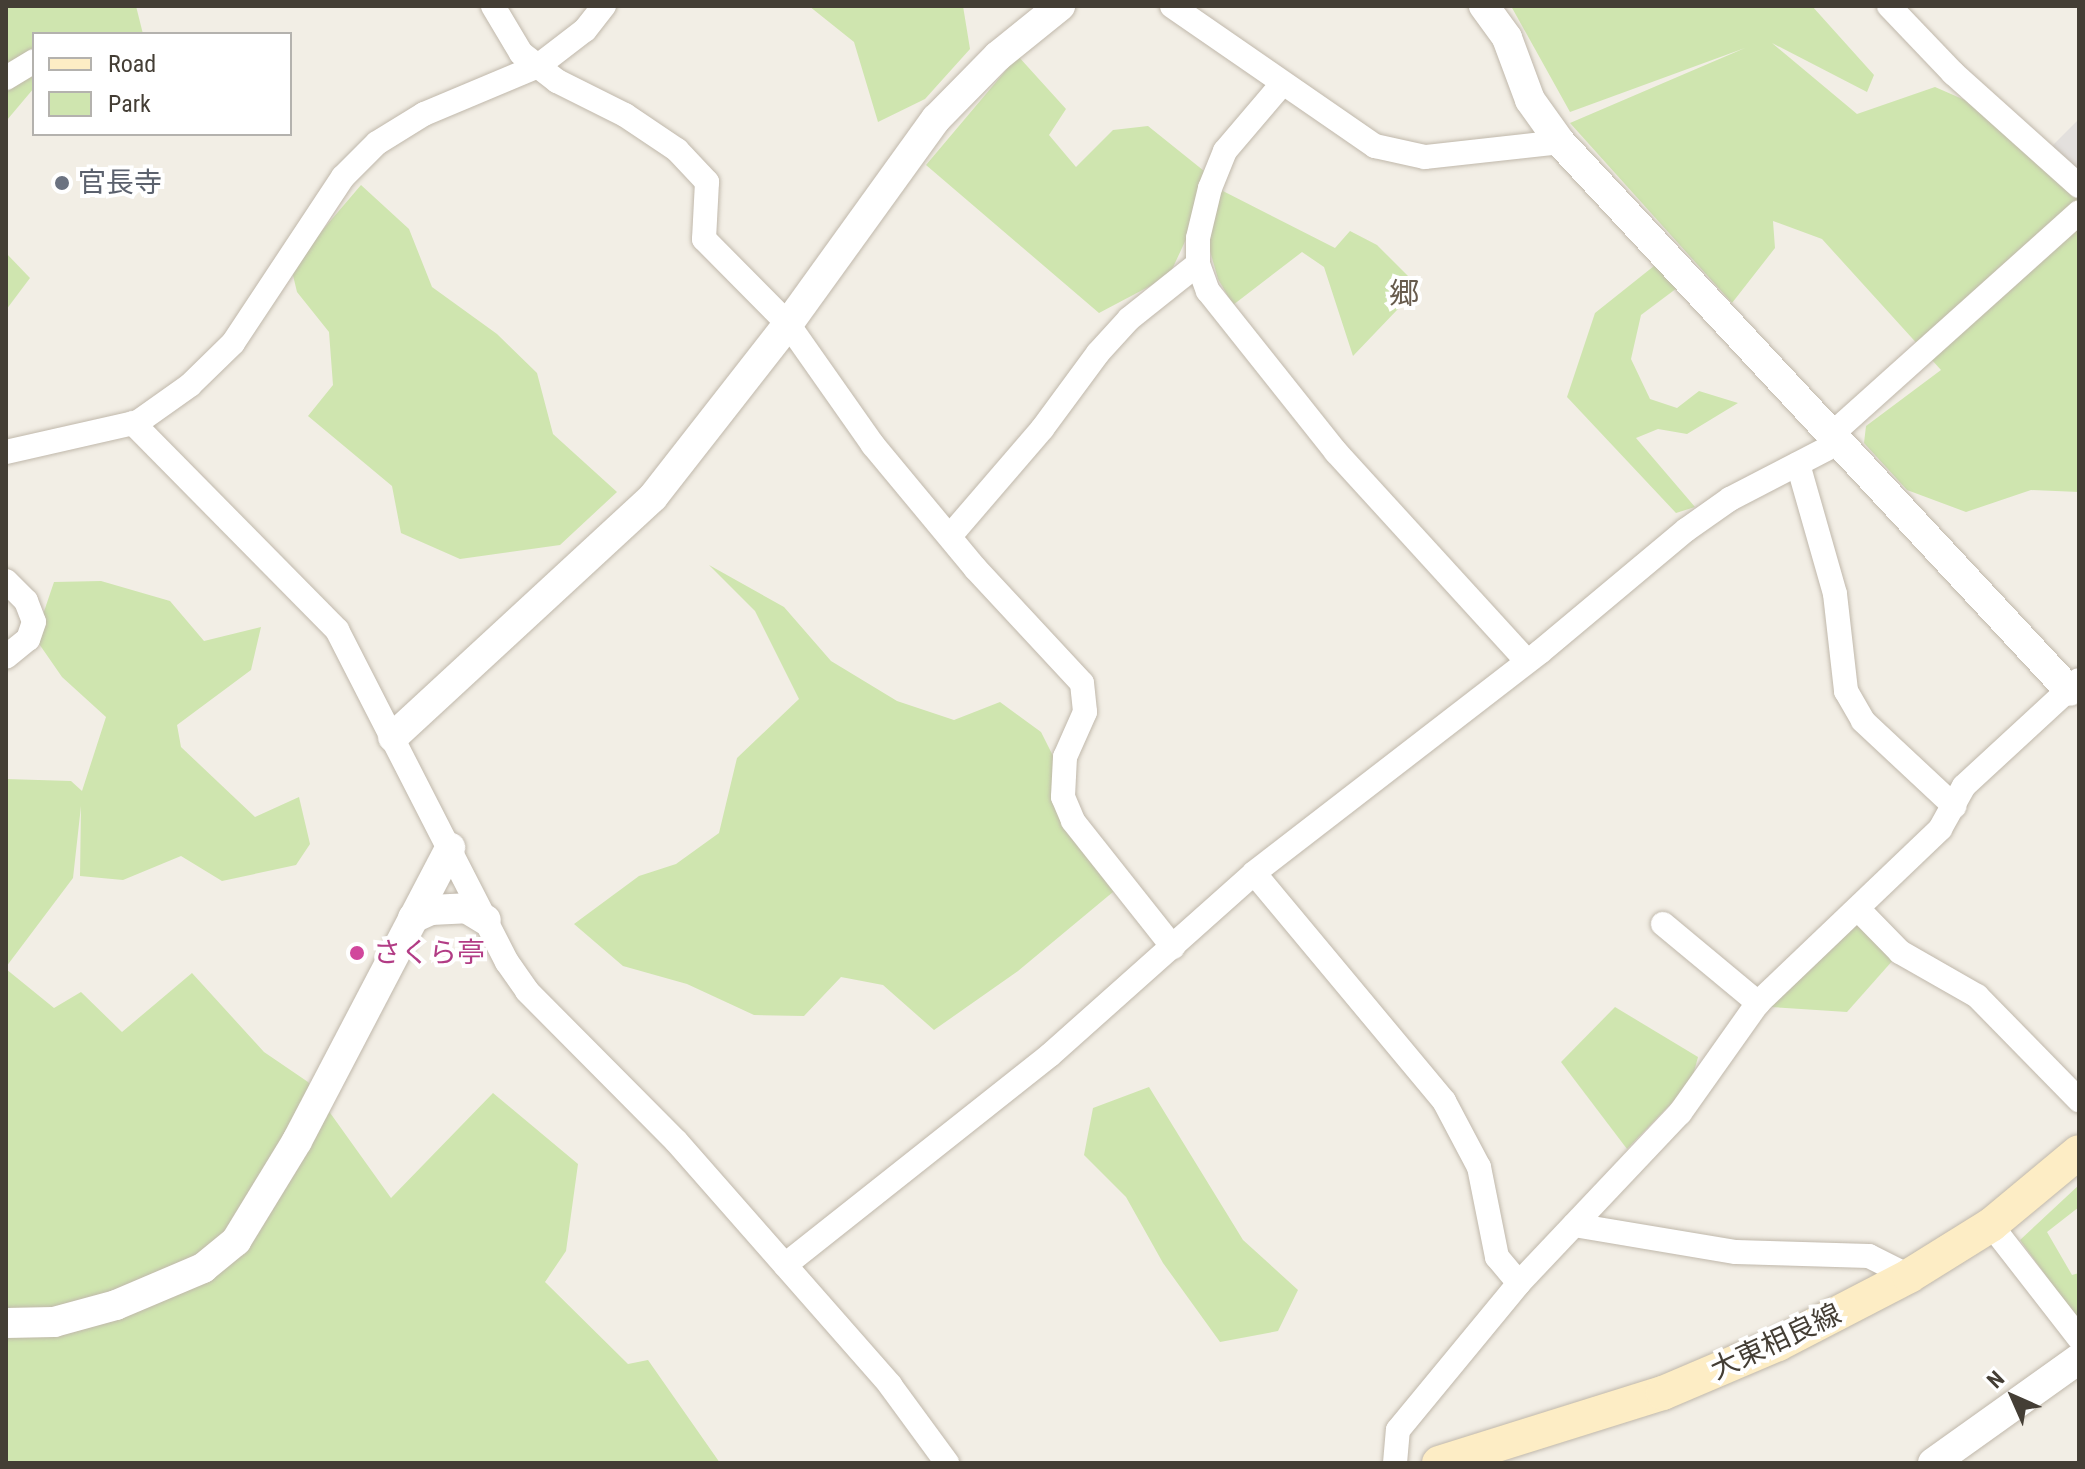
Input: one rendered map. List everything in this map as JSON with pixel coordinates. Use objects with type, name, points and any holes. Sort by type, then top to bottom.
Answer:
[{"type":"main road","name":"大東相良線","points":[[1439,1463],[1663,1393],[1778,1344],[1909,1276],[1991,1225],[2079,1152]]},
{"type":"street","points":[[493,6],[521,53],[677,150],[707,182],[704,239],[788,324],[873,445],[1082,683],[1085,712],[1065,757],[1063,797],[1073,821],[1173,947]]},
{"type":"street","points":[[6,452],[133,423],[190,385],[233,343],[343,177],[377,143],[424,114],[538,66],[585,30],[604,6]]},
{"type":"street","points":[[393,737],[653,497],[788,324],[936,119],[998,56],[1060,6]]},
{"type":"street","points":[[1172,6],[1375,146],[1421,156],[1560,142]]},
{"type":"street","points":[[1395,1463],[1398,1430],[1519,1283],[1680,1113],[1758,1003],[1809,949],[1859,910],[1940,829],[1964,786],[2076,690],[1560,142],[1530,100],[1507,38],[1484,6]]},
{"type":"street","points":[[1889,6],[1953,73],[2079,186]]},
{"type":"street","points":[[6,78],[32,62]]},
{"type":"street","points":[[1282,84],[1225,151],[1198,238],[1198,264],[1208,291],[1336,452],[1525,659]]},
{"type":"street","points":[[785,1265],[1050,1055],[1107,999],[1173,947],[1254,873],[1686,530],[1836,438],[2079,212]]},
{"type":"street","points":[[950,536],[1042,429],[1098,353],[1129,319],[1198,264]]},
{"type":"street","points":[[133,423],[337,630],[486,920],[527,991],[676,1141],[890,1385],[947,1463]]},
{"type":"street","points":[[1798,464],[1835,594],[1846,691],[1863,721],[1954,806]]},
{"type":"street","points":[[6,581],[26,601],[34,622],[28,639],[6,657]]},
{"type":"street","points":[[6,1323],[54,1322],[116,1305],[203,1268],[236,1241],[276,1178],[450,848]]},
{"type":"street","points":[[1254,873],[1444,1101],[1479,1167],[1497,1257],[1519,1283]]},
{"type":"street","points":[[413,918],[431,910],[466,908],[486,920]]},
{"type":"street","points":[[1859,910],[1900,952],[1977,996],[2079,1100]]},
{"type":"street","points":[[1663,924],[1758,1003]]},
{"type":"street","points":[[1574,1225],[1736,1252],[1869,1256],[1909,1276]]},
{"type":"street","points":[[1991,1225],[2079,1338]]},
{"type":"street","points":[[1933,1463],[2079,1359]]},
{"type":"green space","points":[[6,6],[136,6],[142,32],[32,32],[32,90],[7,120]]},
{"type":"green space","points":[[809,6],[963,6],[970,49],[925,99],[878,122],[854,42]]},
{"type":"green space","points":[[1511,6],[1812,6],[1874,75],[1867,92],[1772,43],[1857,114],[1935,87],[1967,101],[2079,197],[2079,492],[2031,490],[1966,512],[1907,490],[1864,443],[1866,426],[1941,370],[1822,239],[1773,221],[1775,248],[1732,303],[1570,123],[1745,48],[1570,112]]},
{"type":"green space","points":[[1018,56],[1066,109],[1049,135],[1076,167],[1113,130],[1148,126],[1214,179],[1169,276],[1099,313],[926,165]]},
{"type":"green space","points":[[361,185],[409,229],[432,287],[497,334],[537,373],[553,434],[617,492],[560,545],[460,559],[401,533],[392,486],[308,416],[333,385],[329,332],[297,292],[291,267]]},
{"type":"green space","points":[[1219,189],[1335,248],[1350,231],[1377,245],[1419,287],[1353,356],[1324,267],[1302,252],[1233,305],[1218,279],[1202,223]]},
{"type":"green space","points":[[6,253],[30,278],[6,310]]},
{"type":"green space","points":[[1659,262],[1677,288],[1641,315],[1631,359],[1650,399],[1677,408],[1699,391],[1738,403],[1687,434],[1658,429],[1636,438],[1695,507],[1676,513],[1567,397],[1595,313]]},
{"type":"green space","points":[[709,565],[784,607],[831,661],[897,701],[954,720],[1000,702],[1041,732],[1119,887],[1018,971],[934,1030],[883,985],[841,977],[804,1016],[754,1015],[687,984],[623,966],[574,924],[639,876],[676,864],[719,833],[737,758],[799,699],[755,611]]},
{"type":"green space","points":[[101,581],[170,601],[204,641],[261,627],[251,670],[177,725],[181,747],[255,817],[299,797],[310,844],[296,865],[222,881],[181,856],[123,880],[80,876],[81,806],[73,878],[6,967],[6,779],[71,781],[82,791],[106,717],[62,677],[35,638],[54,582]]},
{"type":"green space","points":[[1862,920],[1894,959],[1847,1012],[1771,1007]]},
{"type":"green space","points":[[6,969],[54,1008],[81,992],[122,1032],[192,973],[264,1052],[308,1082],[391,1198],[493,1093],[578,1164],[566,1251],[545,1282],[628,1364],[648,1360],[720,1463],[6,1463]]},
{"type":"green space","points":[[1615,1007],[1698,1057],[1691,1083],[1627,1149],[1561,1062]]},
{"type":"green space","points":[[1149,1087],[1243,1240],[1298,1290],[1278,1331],[1220,1342],[1163,1263],[1126,1197],[1084,1155],[1093,1108]]},
{"type":"green space","points":[[2079,1185],[2079,1207],[2047,1232],[2072,1275],[2079,1273],[2079,1321],[2020,1240]]},
{"type":"shaded area","points":[[2079,119],[2079,179],[2050,148]]},
{"type":"place","name":"官長寺","points":[[62,183]]},
{"type":"place","name":"さくら亭","points":[[357,953]]},
{"type":"district","name":"郷","points":[[1404,294]]}]
